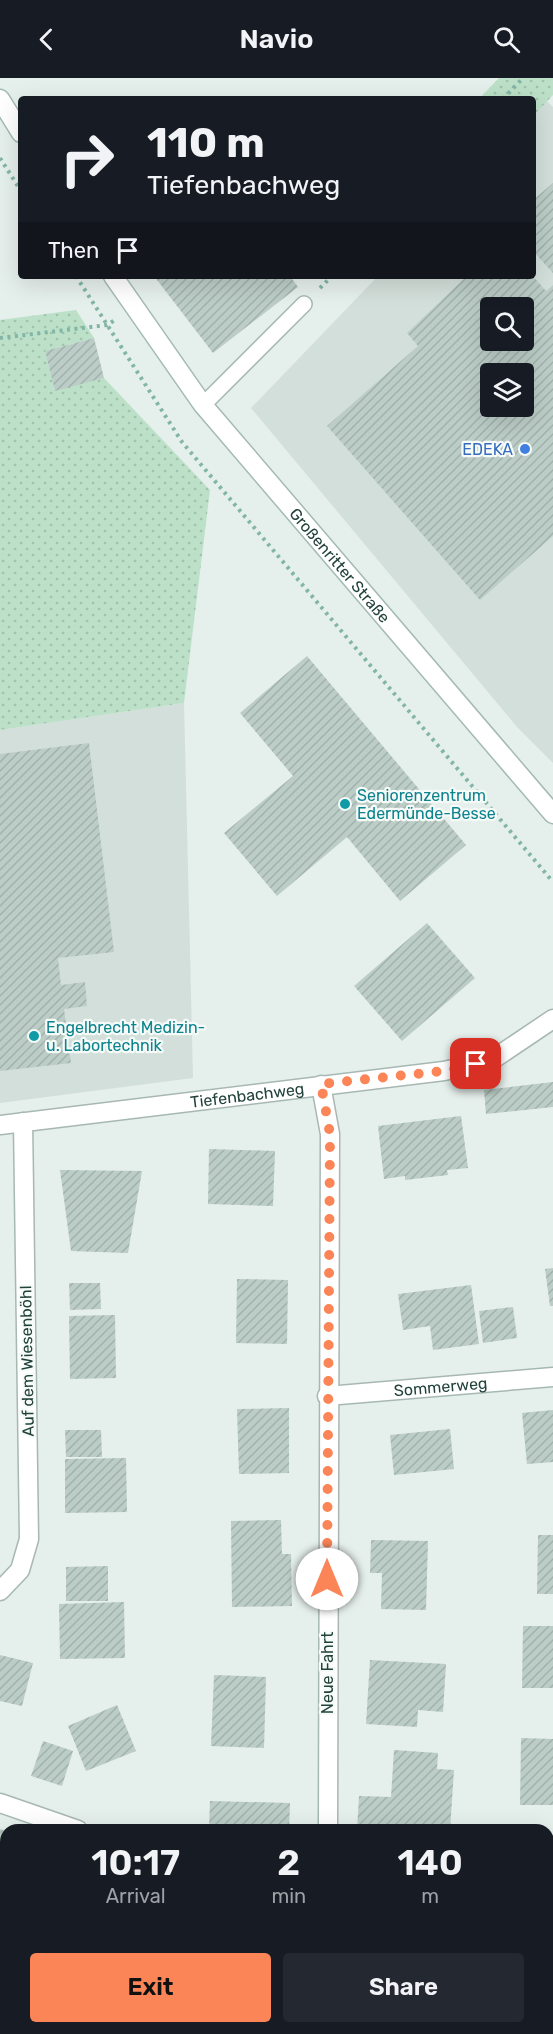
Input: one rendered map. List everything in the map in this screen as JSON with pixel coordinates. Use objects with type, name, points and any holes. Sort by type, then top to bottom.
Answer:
[{"type":"street","points":[[0,99],[18,128]]},
{"type":"street","name":"Großenritter Straße","points":[[115,279],[203,405],[553,814]]},
{"type":"street","name":"Tiefenbachweg","points":[[0,1125],[321,1084],[444,1071],[492,1060],[553,1019]]},
{"type":"street","name":"Neue Fahrt","points":[[321,1084],[330,1134],[327,1396],[328,1824]]},
{"type":"street","name":"Auf dem Wiesenböhl","points":[[0,1591],[20,1570],[29,1539],[23,1122]]},
{"type":"street","name":"Sommerweg","points":[[327,1396],[553,1377]]},
{"type":"street","points":[[0,1803],[61,1824]]},
{"type":"lane","points":[[203,405],[304,304]]},
{"type":"path","points":[[506,96],[522,78]]},
{"type":"path","points":[[0,158],[18,186]]},
{"type":"path","points":[[78,279],[183,442],[553,882]]},
{"type":"path","points":[[0,338],[107,325]]},
{"type":"shaded area","points":[[547,101],[553,107],[553,763],[517,727],[251,408],[375,279],[536,279],[536,113]]},
{"type":"shaded area","points":[[184,703],[193,1078],[0,1103],[0,730]]},
{"type":"green space","points":[[499,78],[553,78],[553,95],[536,113],[536,96],[482,96]]},
{"type":"green space","points":[[76,310],[94,338],[45,351],[55,390],[104,378],[210,490],[184,703],[0,730],[0,320]]},
{"type":"building","points":[[553,183],[553,273],[536,254],[536,198]]},
{"type":"building","points":[[156,279],[292,279],[298,287],[213,353]]},
{"type":"building","points":[[464,279],[536,279],[546,291],[553,285],[553,536],[480,600],[327,426],[418,346],[407,333]]},
{"type":"building","points":[[94,338],[104,378],[55,391],[45,351]]},
{"type":"building","name":"Seniorenzentrum Edermünde-Besse","points":[[307,656],[466,845],[400,901],[347,837],[277,896],[224,833],[293,776],[240,713]]},
{"type":"building","points":[[89,743],[114,952],[58,958],[61,985],[85,982],[87,1006],[64,1009],[71,1063],[0,1071],[0,754]]},
{"type":"building","points":[[427,923],[475,978],[402,1041],[354,986]]},
{"type":"building","points":[[553,1082],[553,1107],[486,1114],[484,1090]]},
{"type":"building","points":[[461,1116],[468,1168],[447,1170],[448,1175],[405,1180],[405,1176],[384,1179],[378,1126]]},
{"type":"building","points":[[209,1149],[275,1151],[273,1206],[208,1204]]},
{"type":"building","points":[[60,1170],[142,1171],[128,1253],[71,1251]]},
{"type":"building","points":[[553,1268],[553,1306],[550,1306],[545,1269]]},
{"type":"building","points":[[237,1279],[288,1280],[287,1344],[236,1343]]},
{"type":"building","points":[[69,1283],[100,1283],[101,1309],[70,1310]]},
{"type":"building","points":[[471,1285],[479,1344],[433,1350],[430,1326],[403,1330],[398,1294]]},
{"type":"building","points":[[513,1307],[517,1338],[483,1343],[479,1311]]},
{"type":"building","points":[[115,1315],[116,1378],[70,1379],[69,1316]]},
{"type":"building","points":[[289,1408],[289,1473],[239,1474],[237,1409]]},
{"type":"building","points":[[553,1410],[553,1462],[527,1464],[522,1413]]},
{"type":"building","points":[[450,1429],[454,1469],[394,1475],[390,1435]]},
{"type":"building","points":[[65,1430],[101,1430],[102,1457],[66,1457]]},
{"type":"building","points":[[126,1458],[127,1512],[65,1513],[65,1459]]},
{"type":"building","points":[[281,1520],[282,1554],[291,1554],[292,1606],[232,1607],[231,1521]]},
{"type":"building","points":[[538,1535],[553,1535],[553,1594],[537,1594]]},
{"type":"building","points":[[371,1540],[428,1541],[426,1610],[381,1609],[382,1573],[370,1573]]},
{"type":"building","points":[[108,1566],[108,1601],[66,1601],[66,1567]]},
{"type":"building","points":[[124,1602],[125,1658],[60,1659],[59,1604]]},
{"type":"building","points":[[523,1626],[553,1626],[553,1688],[522,1688]]},
{"type":"building","points":[[0,1655],[33,1663],[22,1706],[0,1701]]},
{"type":"building","points":[[370,1660],[446,1664],[443,1712],[418,1710],[417,1727],[366,1724]]},
{"type":"building","points":[[214,1675],[266,1677],[264,1748],[211,1746]]},
{"type":"building","points":[[117,1705],[136,1751],[86,1771],[68,1726]]},
{"type":"building","points":[[521,1738],[553,1739],[553,1805],[520,1805]]},
{"type":"building","points":[[43,1741],[73,1751],[62,1786],[31,1776]]},
{"type":"building","points":[[394,1750],[438,1753],[437,1769],[454,1770],[450,1824],[357,1824],[359,1796],[391,1797]]},
{"type":"building","points":[[210,1801],[290,1803],[289,1824],[209,1824]]},
{"type":"place","name":"EDEKA","points":[[525,449]]},
{"type":"place","name":"Seniorenzentrum Edermünde-Besse","points":[[345,804]]},
{"type":"place","name":"Engelbrecht Medizin- u. Labortechnik","points":[[34,1036]]},
{"type":"route","points":[[327,1579],[330,1134],[321,1084],[444,1071],[476,1064]]}]
